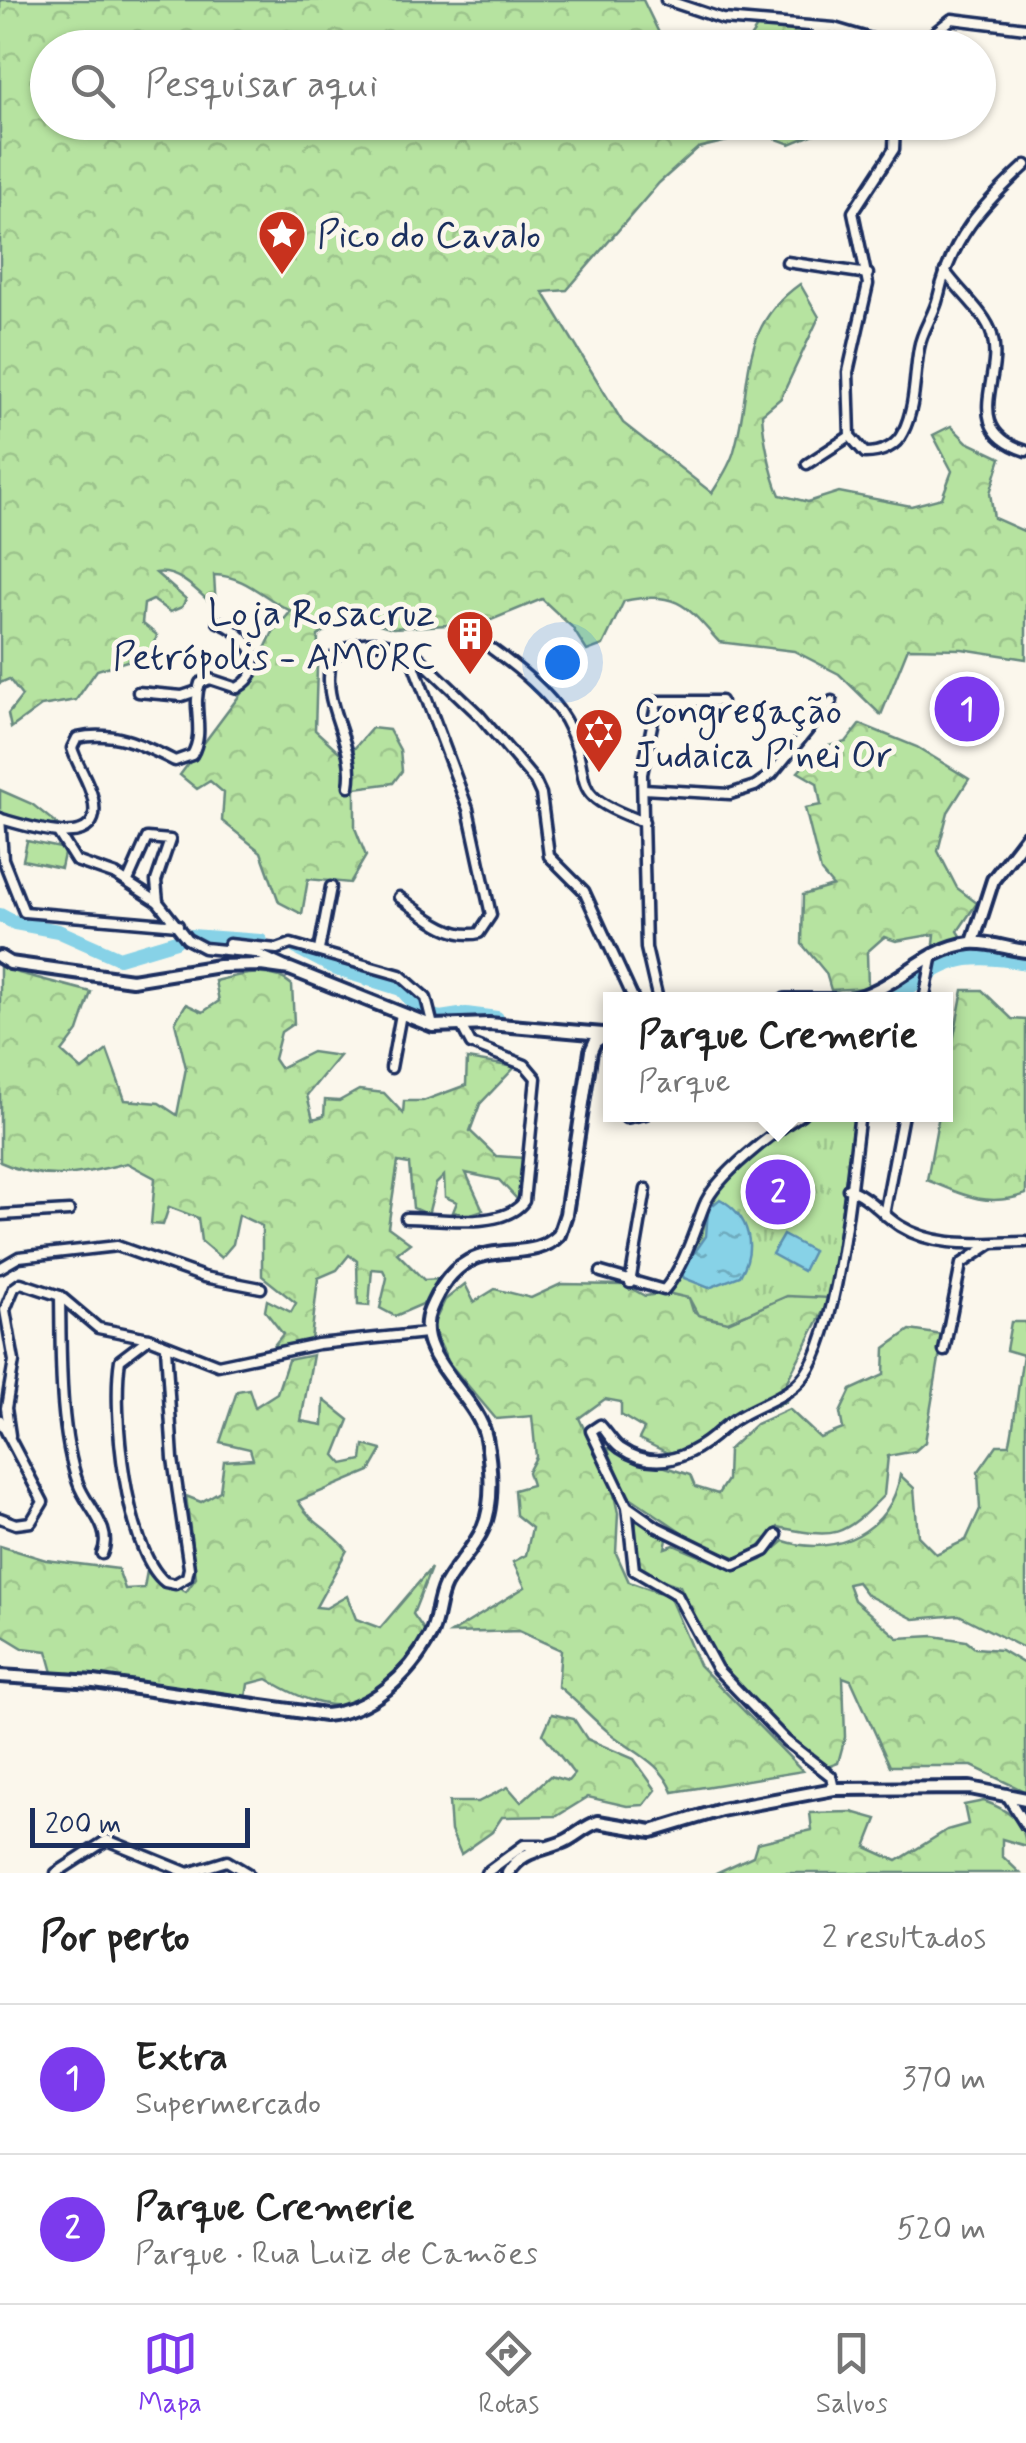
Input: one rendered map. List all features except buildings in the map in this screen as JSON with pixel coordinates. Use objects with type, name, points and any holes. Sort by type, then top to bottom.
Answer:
[{"type":"street","points":[[666,0],[722,19],[841,30]]},
{"type":"street","points":[[938,30],[952,19],[1026,28]]},
{"type":"street","points":[[895,140],[894,148],[854,212],[854,233],[868,274],[865,310],[848,372],[850,436],[865,453],[882,452],[902,436],[923,327],[945,271],[970,220],[1026,165]]},
{"type":"street","points":[[787,262],[868,274]]},
{"type":"street","points":[[945,271],[990,329],[994,342],[986,412],[991,424],[1008,442],[1026,451]]},
{"type":"street","points":[[807,464],[850,436]]},
{"type":"street","points":[[138,692],[182,696],[197,691],[205,680],[230,688],[244,684],[254,662],[252,646],[242,634],[218,622]]},
{"type":"street","points":[[349,786],[352,766],[334,717],[332,658],[370,642],[391,642],[414,655],[480,716],[535,781],[541,794],[549,856],[584,891],[630,992]]},
{"type":"street","points":[[492,649],[562,716],[591,798],[609,810],[644,822]]},
{"type":"street","points":[[399,897],[436,922],[470,936],[488,926],[491,916],[468,809],[414,655]]},
{"type":"street","points":[[178,925],[24,912],[2,859],[0,819],[59,834],[80,830],[94,814],[94,802],[72,748],[74,740],[99,735],[136,740],[175,761],[188,759],[200,740],[197,691]]},
{"type":"street","points":[[656,992],[646,948],[643,756],[657,701],[720,700]]},
{"type":"street","points":[[643,789],[730,794],[755,786],[772,774],[832,700]]},
{"type":"street","points":[[59,834],[76,861],[128,880],[158,902],[194,944],[256,954],[433,1026],[603,1032]]},
{"type":"street","points":[[972,942],[993,880],[1026,837]]},
{"type":"street","points":[[128,880],[146,838],[170,840],[156,881],[158,902]]},
{"type":"street","points":[[319,950],[331,886]]},
{"type":"street","points":[[885,992],[933,955],[972,942],[1026,951]]},
{"type":"street","points":[[221,948],[226,944],[282,949],[291,944],[400,974],[419,988],[434,1013],[433,1026]]},
{"type":"street","points":[[926,992],[933,955]]},
{"type":"street","points":[[0,956],[10,963],[110,980],[242,964],[290,968]]},
{"type":"street","points":[[391,1068],[401,1014]]},
{"type":"street","points":[[406,1218],[494,1217],[515,1212],[524,1201],[536,1078],[525,1064],[471,1044],[461,1025]]},
{"type":"street","points":[[0,1676],[94,1682],[325,1715],[352,1710],[386,1690],[431,1636],[445,1585],[482,1532],[490,1498],[484,1428],[426,1333],[432,1305],[468,1260],[496,1251],[541,1246],[559,1235],[566,1214],[588,1068],[595,1042],[603,1035]]},
{"type":"street","points":[[601,1272],[657,1291],[666,1288],[697,1232],[714,1189],[788,1122]]},
{"type":"street","points":[[834,1789],[831,1776],[786,1742],[717,1669],[672,1589],[634,1570],[628,1506],[592,1436],[592,1428],[600,1425],[621,1448],[647,1458],[688,1456],[738,1417],[800,1381],[832,1310],[859,1122]]},
{"type":"street","points":[[884,1214],[901,1122]]},
{"type":"street","points":[[630,1283],[646,1189]]},
{"type":"street","points":[[848,1189],[913,1233],[950,1244],[1026,1242]]},
{"type":"street","points":[[1,1211],[68,1210]]},
{"type":"street","points":[[944,1351],[962,1264],[996,1242]]},
{"type":"street","points":[[0,1268],[19,1257],[128,1247],[204,1278],[261,1288]]},
{"type":"street","points":[[5,1310],[20,1283],[60,1296],[98,1328],[149,1338],[218,1365],[318,1344],[426,1333]]},
{"type":"street","points":[[60,1296],[62,1400],[78,1486],[104,1534],[102,1554]]},
{"type":"street","points":[[0,1297],[14,1361],[6,1408],[10,1435]]},
{"type":"street","points":[[149,1338],[120,1360],[125,1473],[153,1572],[165,1582],[180,1582],[189,1568],[174,1459],[166,1346]]},
{"type":"street","points":[[0,1420],[43,1502],[31,1522],[16,1524],[0,1518]]},
{"type":"street","points":[[628,1506],[657,1527],[735,1565],[765,1551],[778,1535]]},
{"type":"street","points":[[486,1873],[524,1845],[566,1841],[598,1822],[652,1831],[721,1810],[834,1789],[970,1788],[1026,1799]]},
{"type":"street","points":[[1006,1794],[1026,1826]]},
{"type":"street","points":[[56,1873],[108,1840],[182,1872],[227,1861],[247,1873]]},
{"type":"street","points":[[508,1873],[516,1861],[542,1844]]},
{"type":"green space","points":[[0,0],[643,0],[658,30],[30,30],[30,140],[732,140],[698,148],[659,183],[567,290],[543,292],[623,423],[712,493],[734,451],[756,339],[780,301],[800,284],[819,317],[781,398],[762,414],[768,455],[780,495],[808,502],[839,492],[911,506],[942,498],[952,471],[933,435],[951,426],[967,442],[1001,458],[990,493],[994,518],[1026,532],[1026,659],[962,649],[908,648],[881,715],[839,674],[794,651],[719,642],[689,610],[657,598],[624,601],[603,645],[587,651],[572,627],[542,599],[484,623],[393,628],[365,620],[334,625],[318,636],[315,730],[346,758],[372,728],[389,730],[400,750],[402,771],[393,783],[355,788],[355,828],[366,856],[350,883],[308,879],[302,914],[279,902],[261,852],[222,821],[224,793],[210,781],[197,789],[180,775],[248,684],[272,634],[291,611],[245,583],[214,575],[216,608],[181,579],[156,573],[186,599],[182,607],[170,612],[153,600],[144,604],[142,623],[157,635],[154,647],[140,657],[97,670],[76,700],[41,706],[11,728],[8,714],[22,696],[9,679],[0,683]]},
{"type":"green space","points":[[783,25],[798,30],[755,30],[758,26]]},
{"type":"green space","points":[[860,724],[917,747],[969,779],[948,812],[938,851],[957,888],[977,903],[958,931],[965,942],[933,953],[935,934],[896,941],[884,937],[867,952],[868,988],[831,990],[826,973],[802,944],[803,895],[833,886],[821,872],[805,808],[821,805],[817,783],[798,772],[820,748],[846,742]]},
{"type":"green space","points":[[0,790],[32,804],[62,828],[29,829],[0,820]]},
{"type":"green space","points":[[27,841],[65,849],[61,868],[23,860]]},
{"type":"green space","points":[[0,959],[15,972],[91,992],[78,1031],[62,1052],[82,1070],[107,1050],[125,1100],[159,1103],[177,1115],[186,1068],[175,1022],[186,1004],[203,1012],[219,1001],[215,981],[244,975],[265,974],[292,985],[294,1023],[281,1032],[274,1059],[280,1068],[312,1052],[339,1056],[307,1095],[313,1119],[324,1116],[325,1100],[339,1101],[359,1090],[384,1093],[403,1113],[404,1101],[423,1101],[466,1085],[467,1059],[515,1067],[480,1104],[470,1131],[496,1156],[524,1158],[522,1192],[517,1199],[499,1180],[466,1173],[483,1210],[468,1215],[453,1212],[457,1202],[445,1197],[444,1176],[436,1184],[428,1215],[413,1208],[409,1164],[398,1162],[388,1227],[410,1243],[397,1253],[424,1280],[440,1279],[425,1303],[395,1316],[380,1308],[387,1278],[383,1270],[372,1269],[369,1306],[358,1305],[357,1261],[349,1255],[337,1270],[318,1278],[311,1340],[268,1353],[283,1334],[265,1311],[267,1300],[291,1312],[296,1303],[262,1276],[262,1226],[239,1215],[233,1244],[221,1258],[201,1241],[198,1218],[169,1207],[163,1225],[151,1224],[155,1178],[127,1163],[48,1175],[0,1162]]},
{"type":"green space","points":[[963,990],[982,990],[1012,1019],[1026,1020],[1026,1194],[987,1200],[927,1180],[938,1122],[953,1122],[953,1041]]},
{"type":"green space","points":[[798,1122],[854,1122],[830,1298],[787,1296],[728,1322],[698,1315],[689,1298],[667,1293],[701,1237],[713,1194]]},
{"type":"green space","points":[[465,1284],[474,1302],[495,1289],[531,1298],[561,1284],[625,1285],[645,1296],[667,1293],[689,1298],[693,1311],[719,1320],[742,1316],[795,1294],[830,1298],[787,1381],[786,1402],[758,1414],[748,1406],[674,1456],[639,1439],[644,1429],[621,1415],[621,1402],[605,1399],[579,1418],[613,1490],[618,1513],[616,1553],[629,1582],[669,1596],[699,1665],[803,1771],[673,1792],[654,1765],[611,1734],[558,1686],[561,1650],[519,1631],[451,1633],[525,1587],[513,1562],[526,1555],[532,1528],[516,1515],[514,1490],[532,1485],[528,1472],[536,1457],[532,1416],[496,1419],[449,1363],[432,1327],[445,1300]]},
{"type":"green space","points":[[1011,1322],[1026,1322],[1026,1649],[959,1615],[914,1619],[867,1595],[857,1582],[848,1584],[854,1600],[898,1638],[934,1636],[966,1641],[975,1648],[1001,1650],[1026,1665],[1026,1792],[972,1766],[890,1766],[851,1680],[843,1677],[845,1737],[838,1763],[822,1769],[718,1665],[680,1586],[643,1573],[631,1551],[636,1520],[667,1539],[665,1548],[674,1545],[735,1571],[762,1560],[784,1541],[823,1546],[858,1535],[886,1511],[900,1475],[914,1488],[918,1536],[936,1554],[966,1540],[980,1509],[978,1472],[997,1445],[1009,1445],[1011,1440],[1023,1355],[1006,1350]]},
{"type":"green space","points":[[910,1330],[943,1335],[925,1442],[915,1451],[888,1456],[884,1495],[847,1527],[837,1532],[813,1533],[778,1527],[759,1547],[737,1558],[698,1543],[627,1495],[607,1448],[690,1475],[695,1487],[718,1494],[727,1480],[728,1450],[756,1424],[789,1409],[820,1438],[843,1429],[840,1413],[851,1390],[884,1375],[885,1348]]},
{"type":"green space","points":[[313,1355],[301,1421],[323,1425],[324,1400],[349,1420],[335,1455],[343,1464],[362,1460],[364,1445],[382,1450],[370,1471],[298,1501],[347,1550],[316,1607],[326,1608],[347,1596],[356,1619],[380,1628],[431,1568],[413,1614],[427,1634],[376,1693],[359,1702],[320,1703],[267,1679],[248,1684],[245,1705],[54,1676],[47,1651],[23,1648],[0,1634],[0,1546],[46,1560],[118,1569],[125,1589],[144,1588],[147,1571],[186,1592],[196,1578],[186,1496],[201,1502],[220,1491],[224,1461],[253,1459],[250,1449],[220,1442],[237,1391],[249,1389],[255,1407],[277,1393],[288,1360]]},
{"type":"green space","points":[[552,1714],[574,1719],[587,1739],[634,1759],[656,1790],[644,1805],[627,1806],[588,1797],[557,1816],[502,1817],[492,1832],[461,1854],[451,1831],[449,1802],[478,1802],[508,1787],[521,1802],[550,1776],[568,1781],[574,1774],[543,1734]]},
{"type":"green space","points":[[984,1801],[1007,1812],[1022,1830],[1026,1846],[1002,1839],[1002,1856],[1020,1873],[716,1873],[753,1856],[757,1843],[812,1830],[810,1813],[852,1812],[877,1819],[866,1847],[897,1861],[947,1830],[968,1824],[964,1805]]},
{"type":"water","points":[[720,1199],[744,1223],[748,1255],[740,1276],[709,1288],[684,1278],[681,1272],[706,1236],[708,1209]]},
{"type":"water","points":[[783,1235],[813,1251],[803,1271],[772,1254]]},
{"type":"waterway","points":[[0,915],[15,923],[58,931],[119,958],[176,941]]},
{"type":"waterway","points":[[191,936],[261,941]]},
{"type":"waterway","points":[[295,947],[337,969],[401,989],[422,1013],[440,1018],[466,1014],[497,1018]]},
{"type":"waterway","points":[[904,992],[954,962],[984,958],[1026,963]]},
{"type":"place","name":"Pico do Cavalo","points":[[282,276]]},
{"type":"place","name":"Loja Rosacruz Petrópolis - AMORC","points":[[470,676]]},
{"type":"place","name":"Extra","points":[[967,709]]},
{"type":"place","name":"Congregação Judaica P'nei Or","points":[[599,774]]},
{"type":"place","name":"Parque Cremerie","points":[[778,1192]]}]
